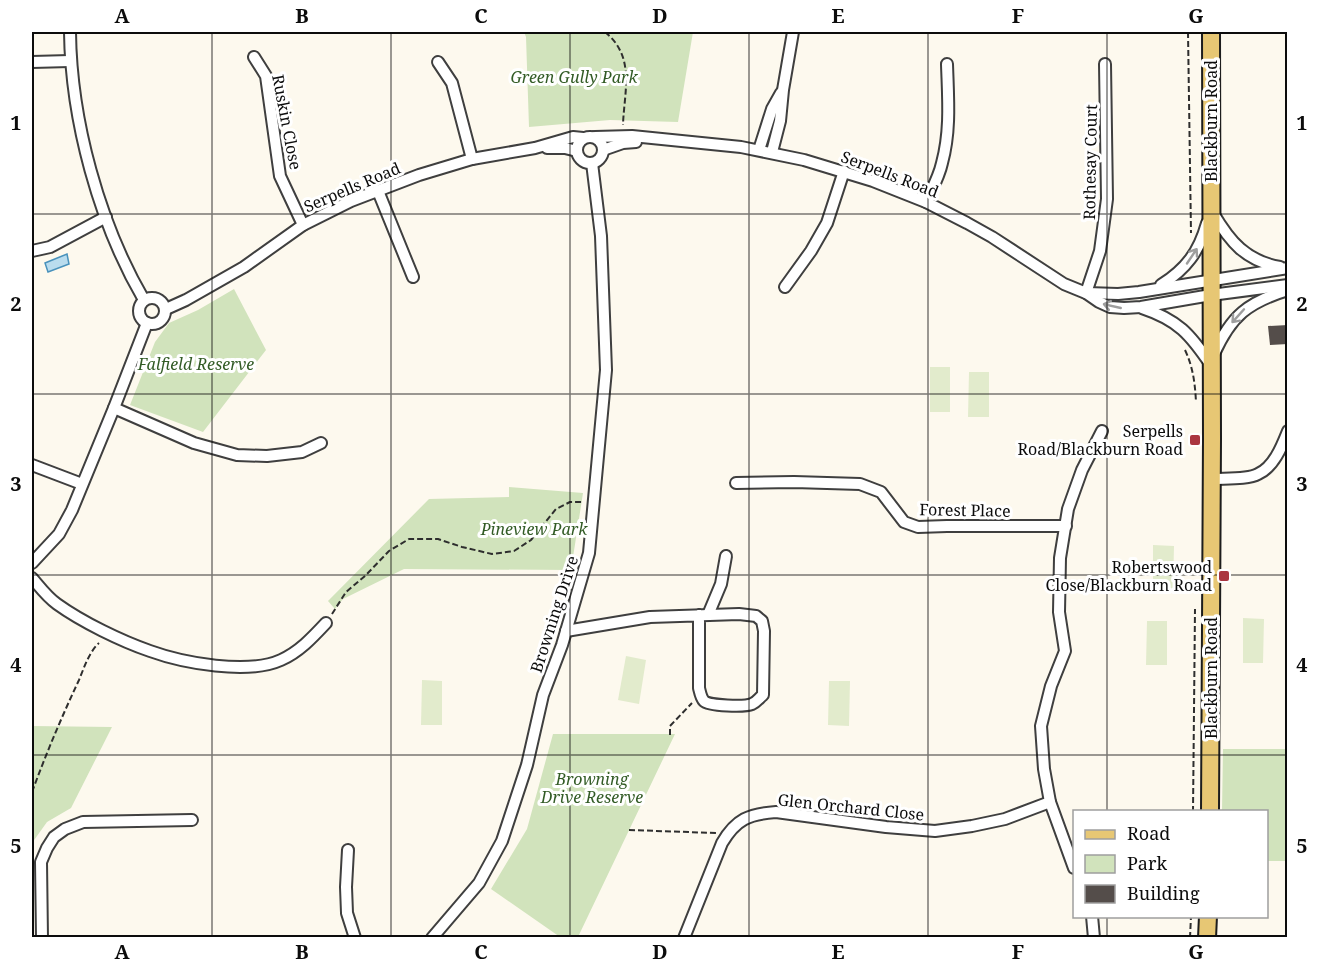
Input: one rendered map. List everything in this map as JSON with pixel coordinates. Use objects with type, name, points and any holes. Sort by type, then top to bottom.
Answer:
[{"type":"main road","name":"Blackburn Road","points":[[1210,810],[1211,32]]},
{"type":"main road","points":[[1208,918],[1208,938]]},
{"type":"street","points":[[70,32],[70,61],[78,116],[95,186],[131,277],[144,300]]},
{"type":"street","points":[[772,152],[780,121],[793,32]]},
{"type":"street","name":"Ruskin Close","points":[[254,57],[266,76],[280,176],[303,225]]},
{"type":"street","points":[[32,62],[70,61]]},
{"type":"street","points":[[438,63],[452,83],[472,159]]},
{"type":"street","points":[[927,202],[940,172],[947,142],[949,109],[947,64]]},
{"type":"street","name":"Rothesay Court","points":[[1086,293],[1100,251],[1107,199],[1105,64]]},
{"type":"street","points":[[759,150],[772,109],[783,90]]},
{"type":"street","name":"Serpells Road","points":[[166,309],[244,267],[303,225],[351,201],[418,175],[472,159],[535,148],[573,137],[632,136],[724,145],[772,152],[844,171],[927,202],[992,237],[1064,284],[1110,307],[1141,307],[1286,268]]},
{"type":"street","points":[[589,138],[600,141],[603,150],[600,158],[591,163],[582,160],[577,152],[580,141],[589,138]]},
{"type":"street","name":"Serpells Road","points":[[603,150],[623,143],[663,140]]},
{"type":"street","name":"Serpells Road","points":[[535,148],[565,148],[577,152]]},
{"type":"street","name":"Browning Drive","points":[[432,938],[479,883],[502,841],[527,765],[543,695],[566,631],[589,554],[606,370],[601,236],[591,163]]},
{"type":"street","points":[[785,287],[823,230],[834,205],[844,171]]},
{"type":"street","points":[[378,191],[413,277]]},
{"type":"street","name":"Serpells Road","points":[[1211,211],[1229,238],[1241,250],[1263,263],[1286,268]]},
{"type":"street","name":"Blackburn Road","points":[[1155,289],[1179,272],[1191,258],[1203,237],[1211,211]]},
{"type":"street","points":[[32,251],[50,247],[106,217]]},
{"type":"street","name":"Serpells Road","points":[[1086,293],[1287,285]]},
{"type":"street","name":"Blackburn Road","points":[[1211,365],[1224,334],[1240,313],[1253,303],[1287,290]]},
{"type":"street","points":[[153,297],[161,301],[166,309],[160,321],[152,324],[143,320],[139,312],[144,300],[153,297]]},
{"type":"street","name":"Serpells Road","points":[[1141,307],[1164,317],[1187,333],[1211,365]]},
{"type":"street","points":[[32,563],[58,534],[72,510],[147,323]]},
{"type":"street","points":[[114,408],[194,443],[237,455],[267,456],[302,452],[321,443]]},
{"type":"street","points":[[1072,853],[1050,802],[1044,769],[1041,726],[1051,686],[1065,651],[1059,612],[1060,558],[1068,509],[1082,470],[1102,431]]},
{"type":"street","points":[[1211,478],[1246,477],[1259,474],[1277,455],[1287,431]]},
{"type":"street","points":[[32,465],[82,484]]},
{"type":"street","name":"Forest Place","points":[[736,483],[860,484],[881,492],[904,522],[918,527],[1066,526]]},
{"type":"street","points":[[566,631],[650,617],[703,615],[739,614],[756,616],[762,621],[764,631],[763,695],[750,705],[711,705],[704,701],[699,688],[703,615],[721,584],[726,556]]},
{"type":"street","points":[[32,578],[55,603],[83,620],[152,652],[188,661],[222,666],[254,667],[280,661],[305,646],[326,623]]},
{"type":"street","name":"Glen Orchard Close","points":[[684,938],[722,843],[728,833],[747,817],[776,812],[886,827],[935,831],[1005,819],[1050,802]]},
{"type":"street","points":[[42,938],[42,862],[54,837],[64,829],[83,822],[192,820]]},
{"type":"street","points":[[348,850],[346,913],[355,938]]},
{"type":"street","points":[[1092,918],[1094,938]]},
{"type":"path","points":[[605,32],[612,37],[622,55],[626,76],[623,136]]},
{"type":"path","points":[[1188,32],[1192,226],[1190,238]]},
{"type":"path","points":[[1189,360],[1195,381],[1197,410]]},
{"type":"path","points":[[326,623],[346,592],[389,551],[409,539],[438,539],[492,554],[514,551],[531,540],[556,509],[570,502],[594,502]]},
{"type":"path","points":[[1193,810],[1195,608]]},
{"type":"path","points":[[32,792],[32,787],[86,665],[96,646],[110,633]]},
{"type":"path","points":[[670,735],[670,726],[700,694]]},
{"type":"path","points":[[629,830],[728,833]]},
{"type":"path","points":[[1190,938],[1191,918]]},
{"type":"green space","name":"Green Gully Park","points":[[524,32],[693,32],[678,122],[610,120],[529,127]]},
{"type":"green space","name":"Falfield Reserve","points":[[234,289],[266,350],[203,432],[130,405],[155,342],[169,323],[198,310]]},
{"type":"green space","points":[[930,367],[950,367],[950,412],[930,412]]},
{"type":"green space","points":[[969,372],[989,372],[989,417],[968,417]]},
{"type":"green space","name":"Pineview Park","points":[[509,487],[583,493],[571,570],[404,569],[343,599],[335,609],[328,601],[429,499],[509,497]]},
{"type":"green space","points":[[1153,545],[1174,546],[1173,590],[1153,590]]},
{"type":"green space","points":[[1243,618],[1264,619],[1263,663],[1243,663]]},
{"type":"green space","points":[[1147,621],[1167,621],[1167,665],[1146,665]]},
{"type":"green space","points":[[626,656],[646,660],[639,704],[618,700]]},
{"type":"green space","points":[[422,680],[442,681],[442,725],[421,725]]},
{"type":"green space","points":[[829,681],[850,681],[849,726],[828,725]]},
{"type":"green space","points":[[32,726],[112,727],[71,808],[47,822],[32,843]]},
{"type":"green space","name":"Browning Drive Reserve","points":[[553,734],[675,734],[578,937],[560,937],[491,889],[527,829]]},
{"type":"green space","points":[[1223,749],[1287,749],[1287,861],[1268,861],[1268,810],[1222,810]]},
{"type":"water","points":[[67,254],[69,264],[48,272],[45,263]]},
{"type":"building","points":[[1288,325],[1288,344],[1270,345],[1268,326]]},
{"type":"place","name":"Serpells Road/Blackburn Road","points":[[1195,440]]},
{"type":"place","name":"Robertswood Close/Blackburn Road","points":[[1224,576]]}]
